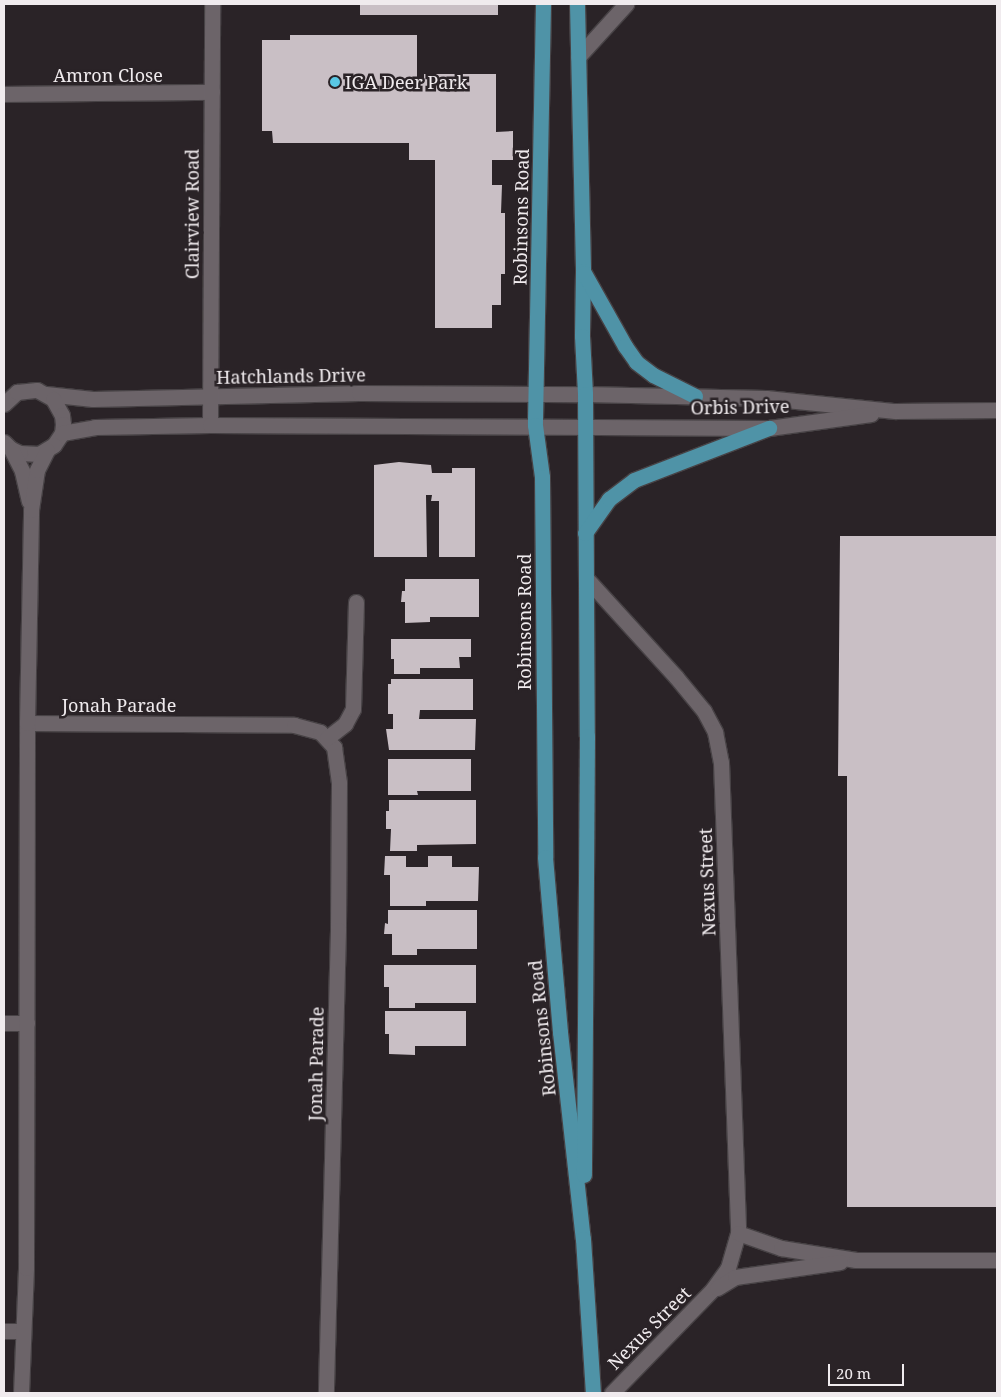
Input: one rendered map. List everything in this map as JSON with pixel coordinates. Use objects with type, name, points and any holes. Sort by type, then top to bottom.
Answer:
[{"type":"main road","name":"Robinsons Road","points":[[543,4],[535,425],[542,477],[545,857],[560,1032],[583,1239],[593,1393]]},
{"type":"main road","name":"Robinsons Road","points":[[577,4],[583,271],[582,336],[585,394],[586,578],[587,833],[583,1239]]},
{"type":"main road","points":[[583,271],[636,362],[653,375],[695,396]]},
{"type":"main road","points":[[585,533],[609,499],[634,480],[769,428]]},
{"type":"street","name":"Clairview Road","points":[[210,425],[212,4]]},
{"type":"street","points":[[578,57],[626,4]]},
{"type":"street","name":"Amron Close","points":[[4,94],[212,92]]},
{"type":"street","name":"Hatchlands Drive","points":[[5,400],[17,392],[27,390],[93,399],[359,393],[536,395]]},
{"type":"street","points":[[7,445],[29,455],[54,446],[62,433],[62,415],[59,406],[46,394]]},
{"type":"street","name":"Orbis Drive","points":[[536,395],[585,394],[766,398],[895,411],[997,410]]},
{"type":"street","name":"Orbis Drive","points":[[535,425],[769,428],[895,411]]},
{"type":"street","points":[[62,433],[95,427],[210,425],[535,425]]},
{"type":"street","points":[[7,445],[22,471],[31,510]]},
{"type":"street","points":[[21,1393],[26,1268],[28,1024],[27,723],[31,510],[37,470],[47,450]]},
{"type":"street","name":"Nexus Street","points":[[586,578],[676,677],[704,711],[715,732],[721,762],[738,1233],[728,1268],[714,1290],[612,1393]]},
{"type":"street","points":[[327,738],[345,724],[353,709],[356,602]]},
{"type":"street","name":"Jonah Parade","points":[[27,723],[294,725],[310,728],[327,738],[334,747],[339,783],[338,930],[326,1393]]},
{"type":"street","points":[[4,1023],[28,1024]]},
{"type":"street","name":"Nexus Street","points":[[738,1233],[781,1248],[856,1260]]},
{"type":"street","name":"Nexus Street","points":[[714,1290],[735,1277],[856,1260],[997,1260]]},
{"type":"street","points":[[4,1331],[24,1331]]},
{"type":"building","points":[[360,4],[498,4],[498,15],[360,15]]},
{"type":"building","points":[[290,35],[417,35],[417,82],[424,82],[424,74],[496,74],[496,132],[513,131],[513,160],[492,160],[492,185],[502,185],[501,213],[505,213],[505,274],[501,274],[501,305],[492,305],[492,328],[435,328],[435,160],[409,160],[409,143],[273,143],[272,131],[262,131],[262,40],[290,40]]},
{"type":"building","points":[[399,462],[431,465],[432,473],[452,473],[452,468],[475,468],[475,557],[439,557],[439,501],[431,501],[432,495],[426,495],[427,557],[374,557],[374,465]]},
{"type":"building","points":[[840,536],[997,536],[997,1207],[847,1207],[847,776],[838,776]]},
{"type":"building","points":[[405,579],[479,579],[479,617],[430,617],[430,622],[405,623],[405,602],[401,602],[402,591],[405,591]]},
{"type":"building","points":[[391,639],[471,639],[471,657],[459,657],[460,668],[420,668],[420,674],[394,674],[394,659],[391,659]]},
{"type":"building","points":[[391,679],[473,679],[473,710],[420,710],[419,719],[476,719],[475,750],[389,750],[386,729],[393,729],[393,714],[388,714],[388,684],[391,684]]},
{"type":"building","points":[[388,759],[471,759],[471,791],[417,791],[418,795],[388,795]]},
{"type":"building","points":[[389,800],[476,800],[476,844],[417,845],[417,851],[390,851],[391,829],[386,829],[386,811],[389,811]]},
{"type":"building","points":[[385,856],[406,856],[406,867],[428,867],[428,856],[452,856],[452,867],[479,867],[478,901],[426,901],[426,906],[390,906],[390,875],[384,875]]},
{"type":"building","points":[[388,910],[477,910],[477,949],[417,949],[417,955],[392,955],[392,934],[384,934],[385,923],[388,924]]},
{"type":"building","points":[[384,965],[476,965],[476,1003],[415,1003],[415,1008],[389,1008],[389,987],[384,987]]},
{"type":"building","points":[[385,1011],[466,1011],[466,1046],[415,1046],[415,1055],[389,1054],[389,1034],[385,1034]]},
{"type":"place","name":"IGA Deer Park","points":[[335,82]]}]
